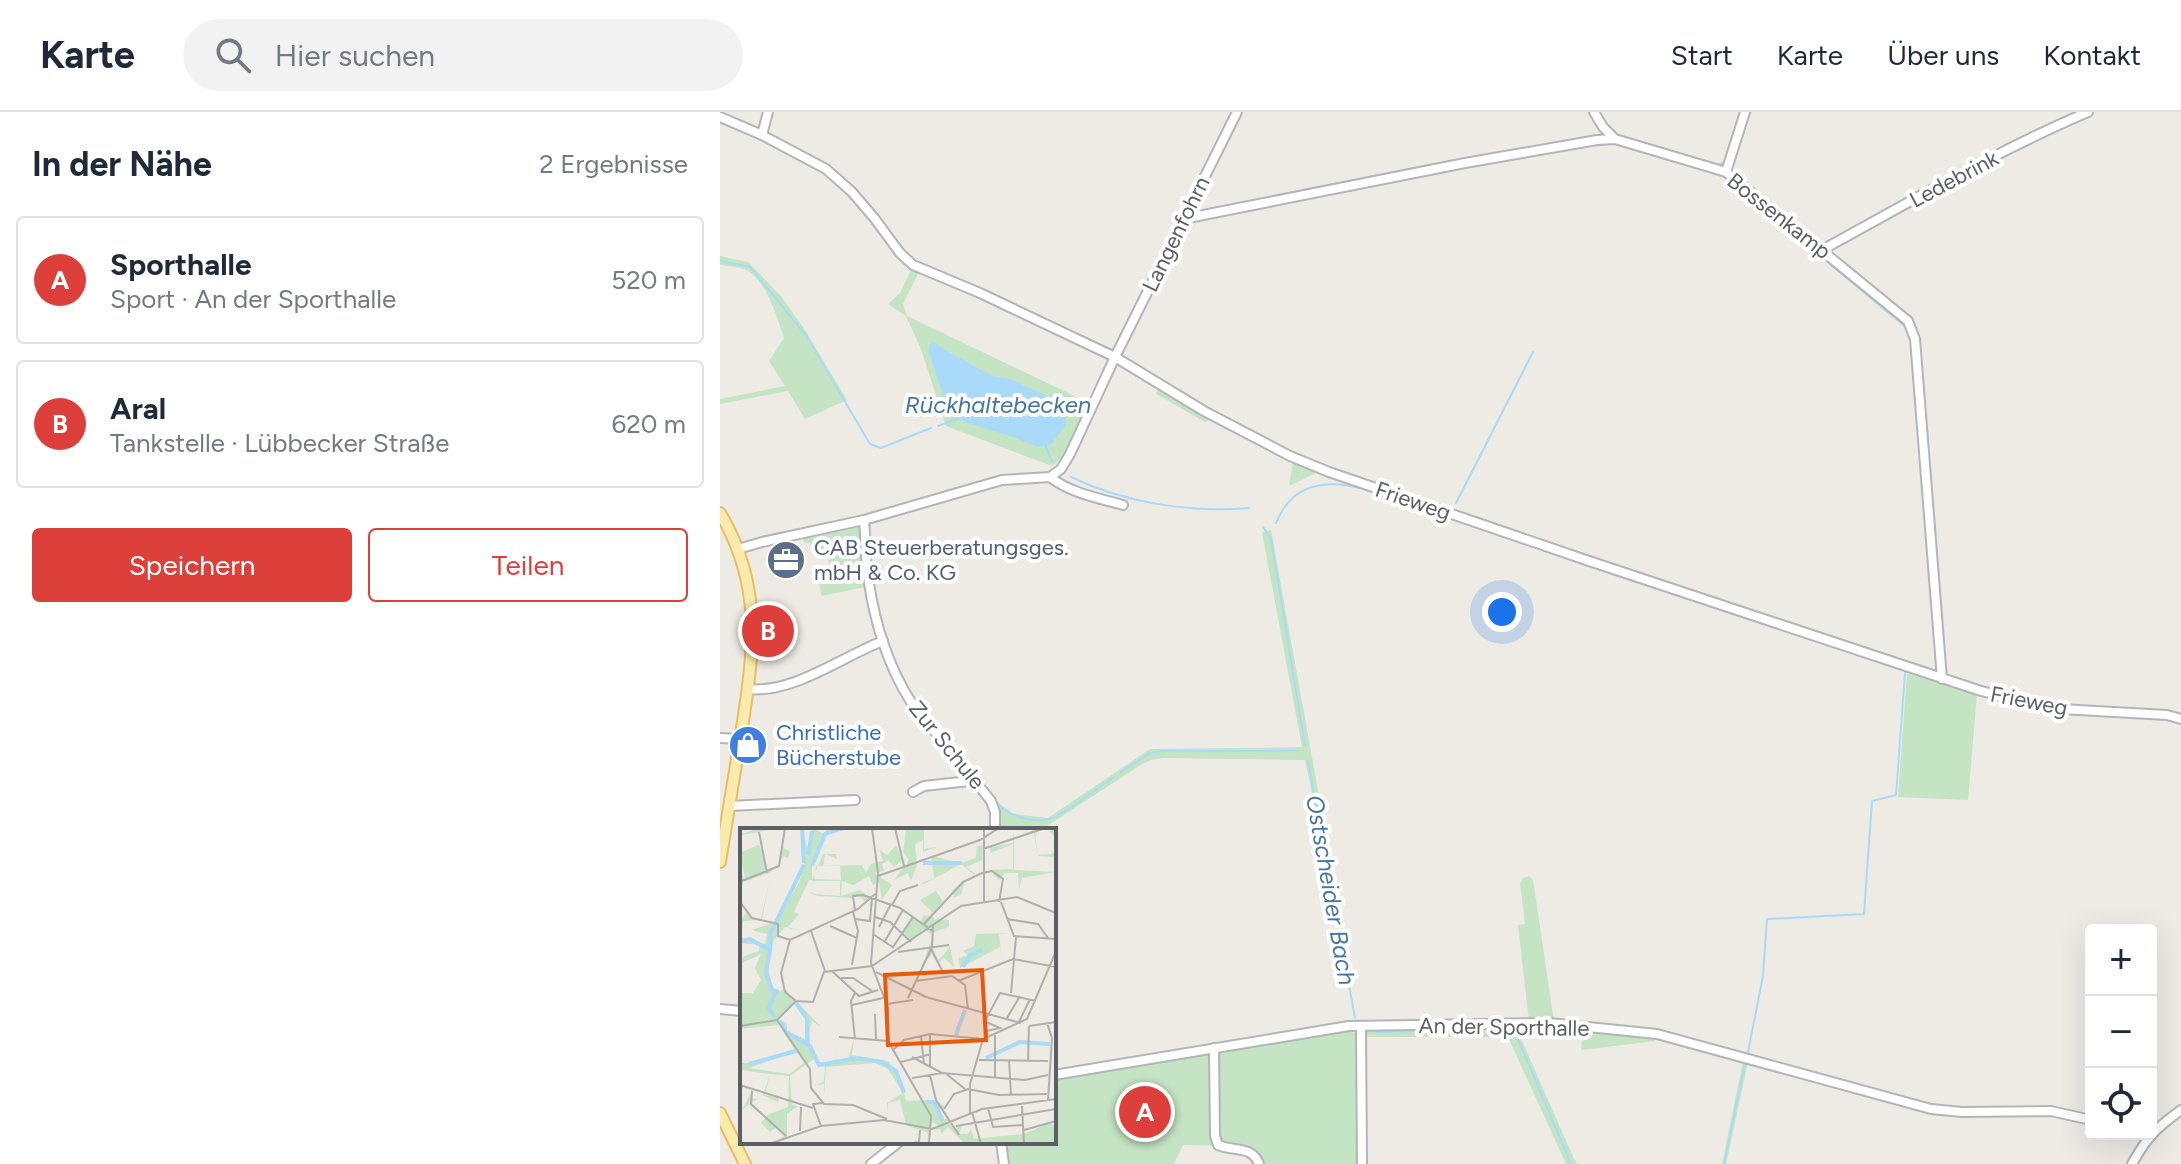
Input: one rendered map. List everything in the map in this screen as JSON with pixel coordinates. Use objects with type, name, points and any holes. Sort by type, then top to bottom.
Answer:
[{"type":"main road","points":[[720,513],[738,549],[753,626],[748,689],[720,862]]},
{"type":"main road","points":[[720,1113],[745,1164]]},
{"type":"street","points":[[762,135],[768,112]]},
{"type":"street","name":"Langenfohrn","points":[[1050,477],[1061,469],[1070,454],[1237,112]]},
{"type":"street","points":[[1594,112],[1615,139]]},
{"type":"street","points":[[1726,172],[1745,112]]},
{"type":"street","name":"Ledebrink","points":[[1822,250],[2032,137],[2088,112]]},
{"type":"street","name":"Frieweg","points":[[720,117],[826,169],[852,192],[913,265],[1115,357],[1204,411],[1290,456],[1329,472],[1942,679],[2043,708],[2167,715],[2181,719]]},
{"type":"street","points":[[1597,140],[1603,127]]},
{"type":"street","name":"Bossenkamp","points":[[1183,219],[1597,140],[1615,139],[1726,172],[1908,321],[1912,329],[1942,679]]},
{"type":"street","points":[[738,549],[864,520],[1002,480],[1050,477],[1082,493],[1123,505]]},
{"type":"street","name":"Zur Schule","points":[[864,520],[869,583],[883,641],[911,702],[991,801],[995,828]]},
{"type":"street","points":[[748,689],[765,690],[791,682],[883,641]]},
{"type":"street","points":[[720,738],[740,739]]},
{"type":"street","points":[[913,792],[924,786],[973,778]]},
{"type":"street","points":[[730,806],[855,800]]},
{"type":"street","points":[[720,1009],[740,1011]]},
{"type":"street","name":"An der Sporthalle","points":[[1056,1075],[1349,1026],[1549,1023],[1657,1034],[1931,1109],[1962,1112],[2051,1111],[2085,1119]]},
{"type":"street","points":[[1361,1027],[1362,1164]]},
{"type":"street","points":[[1214,1048],[1215,1136],[1218,1145],[1250,1151],[1259,1164]]},
{"type":"street","points":[[2132,1164],[2143,1138],[2181,1110]]},
{"type":"street","points":[[871,1164],[896,1144]]},
{"type":"street","points":[[1001,1144],[1004,1164]]},
{"type":"green space","points":[[720,256],[748,262],[781,296],[847,400],[805,419],[788,391],[720,404],[720,399],[785,386],[769,361],[784,338],[770,300],[753,275],[743,269],[720,265]]},
{"type":"green space","points":[[908,265],[919,272],[903,304],[907,316],[1089,403],[1070,446],[1052,466],[946,426],[921,349],[906,316],[888,304],[900,293],[910,272]]},
{"type":"green space","points":[[1160,386],[1211,419],[1205,422],[1156,394]]},
{"type":"green space","points":[[1293,462],[1316,473],[1289,486]]},
{"type":"green space","points":[[856,527],[861,530],[865,587],[822,596],[817,575],[831,572],[827,553],[813,555],[810,543],[804,543],[803,537]]},
{"type":"green space","points":[[1271,530],[1354,990],[1305,760],[1151,760],[1044,828],[998,828],[996,801],[1014,814],[1048,818],[1150,749],[1302,747],[1262,532]]},
{"type":"green space","points":[[1907,673],[1977,694],[1968,800],[1898,797]]},
{"type":"green space","points":[[1529,876],[1533,880],[1554,1021],[1529,1021],[1518,925],[1525,924],[1520,883]]},
{"type":"green space","points":[[1516,1027],[1578,1164],[1566,1164],[1508,1037],[1364,1037],[1366,1029]]},
{"type":"green space","points":[[1583,1029],[1655,1037],[1655,1041],[1581,1050]]},
{"type":"green space","points":[[1349,1030],[1358,1035],[1360,1164],[1261,1164],[1260,1160],[1224,1146],[1183,1145],[1174,1164],[1006,1164],[1003,1144],[1056,1144],[1056,1080]]},
{"type":"green space","points":[[1743,1061],[1748,1062],[1726,1164],[1722,1164]]},
{"type":"water","name":"Rückhaltebecken","points":[[934,342],[992,376],[1010,379],[1057,401],[1066,412],[1066,425],[1051,444],[1038,447],[965,422],[948,410],[928,350]]},
{"type":"waterway","points":[[1719,165],[1727,159]]},
{"type":"waterway","points":[[1795,235],[1808,245]]},
{"type":"waterway","points":[[1825,260],[1907,328]]},
{"type":"waterway","name":"Ostscheider Bach","points":[[720,261],[750,267],[805,334],[870,444],[881,448],[931,428]]},
{"type":"waterway","points":[[1911,341],[1934,631]]},
{"type":"waterway","points":[[1456,503],[1533,352]]},
{"type":"waterway","name":"Ostscheider Bach","points":[[938,426],[959,418]]},
{"type":"waterway","name":"Ostscheider Bach","points":[[1045,445],[1052,461]]},
{"type":"waterway","name":"Ostscheider Bach","points":[[1071,477],[1135,500],[1204,509],[1249,508]]},
{"type":"waterway","points":[[1276,523],[1288,503],[1304,490],[1322,485],[1363,489],[1424,509]]},
{"type":"waterway","name":"Ostscheider Bach","points":[[1263,527],[1271,538],[1305,746]]},
{"type":"waterway","points":[[1935,639],[1937,668]]},
{"type":"waterway","points":[[1747,1057],[1763,976],[1767,919],[1864,914],[1872,801],[1896,795],[1905,673]]},
{"type":"waterway","points":[[1121,772],[1150,753],[1161,751],[1299,751]]},
{"type":"waterway","name":"Ostscheider Bach","points":[[1308,761],[1355,1018]]},
{"type":"waterway","points":[[997,804],[1022,818],[1050,819],[1114,777]]},
{"type":"waterway","name":"Ostscheider Bach","points":[[1376,1032],[1511,1029],[1515,1032],[1571,1164]]},
{"type":"waterway","points":[[1724,1164],[1745,1064]]},
{"type":"place","name":"CAB Steuerberatungsges. mbH & Co. KG","points":[[786,560]]},
{"type":"place","name":"Aral","points":[[768,631]]},
{"type":"place","name":"Christliche Bücherstube","points":[[748,745]]},
{"type":"place","name":"Sporthalle","points":[[1145,1112]]}]
